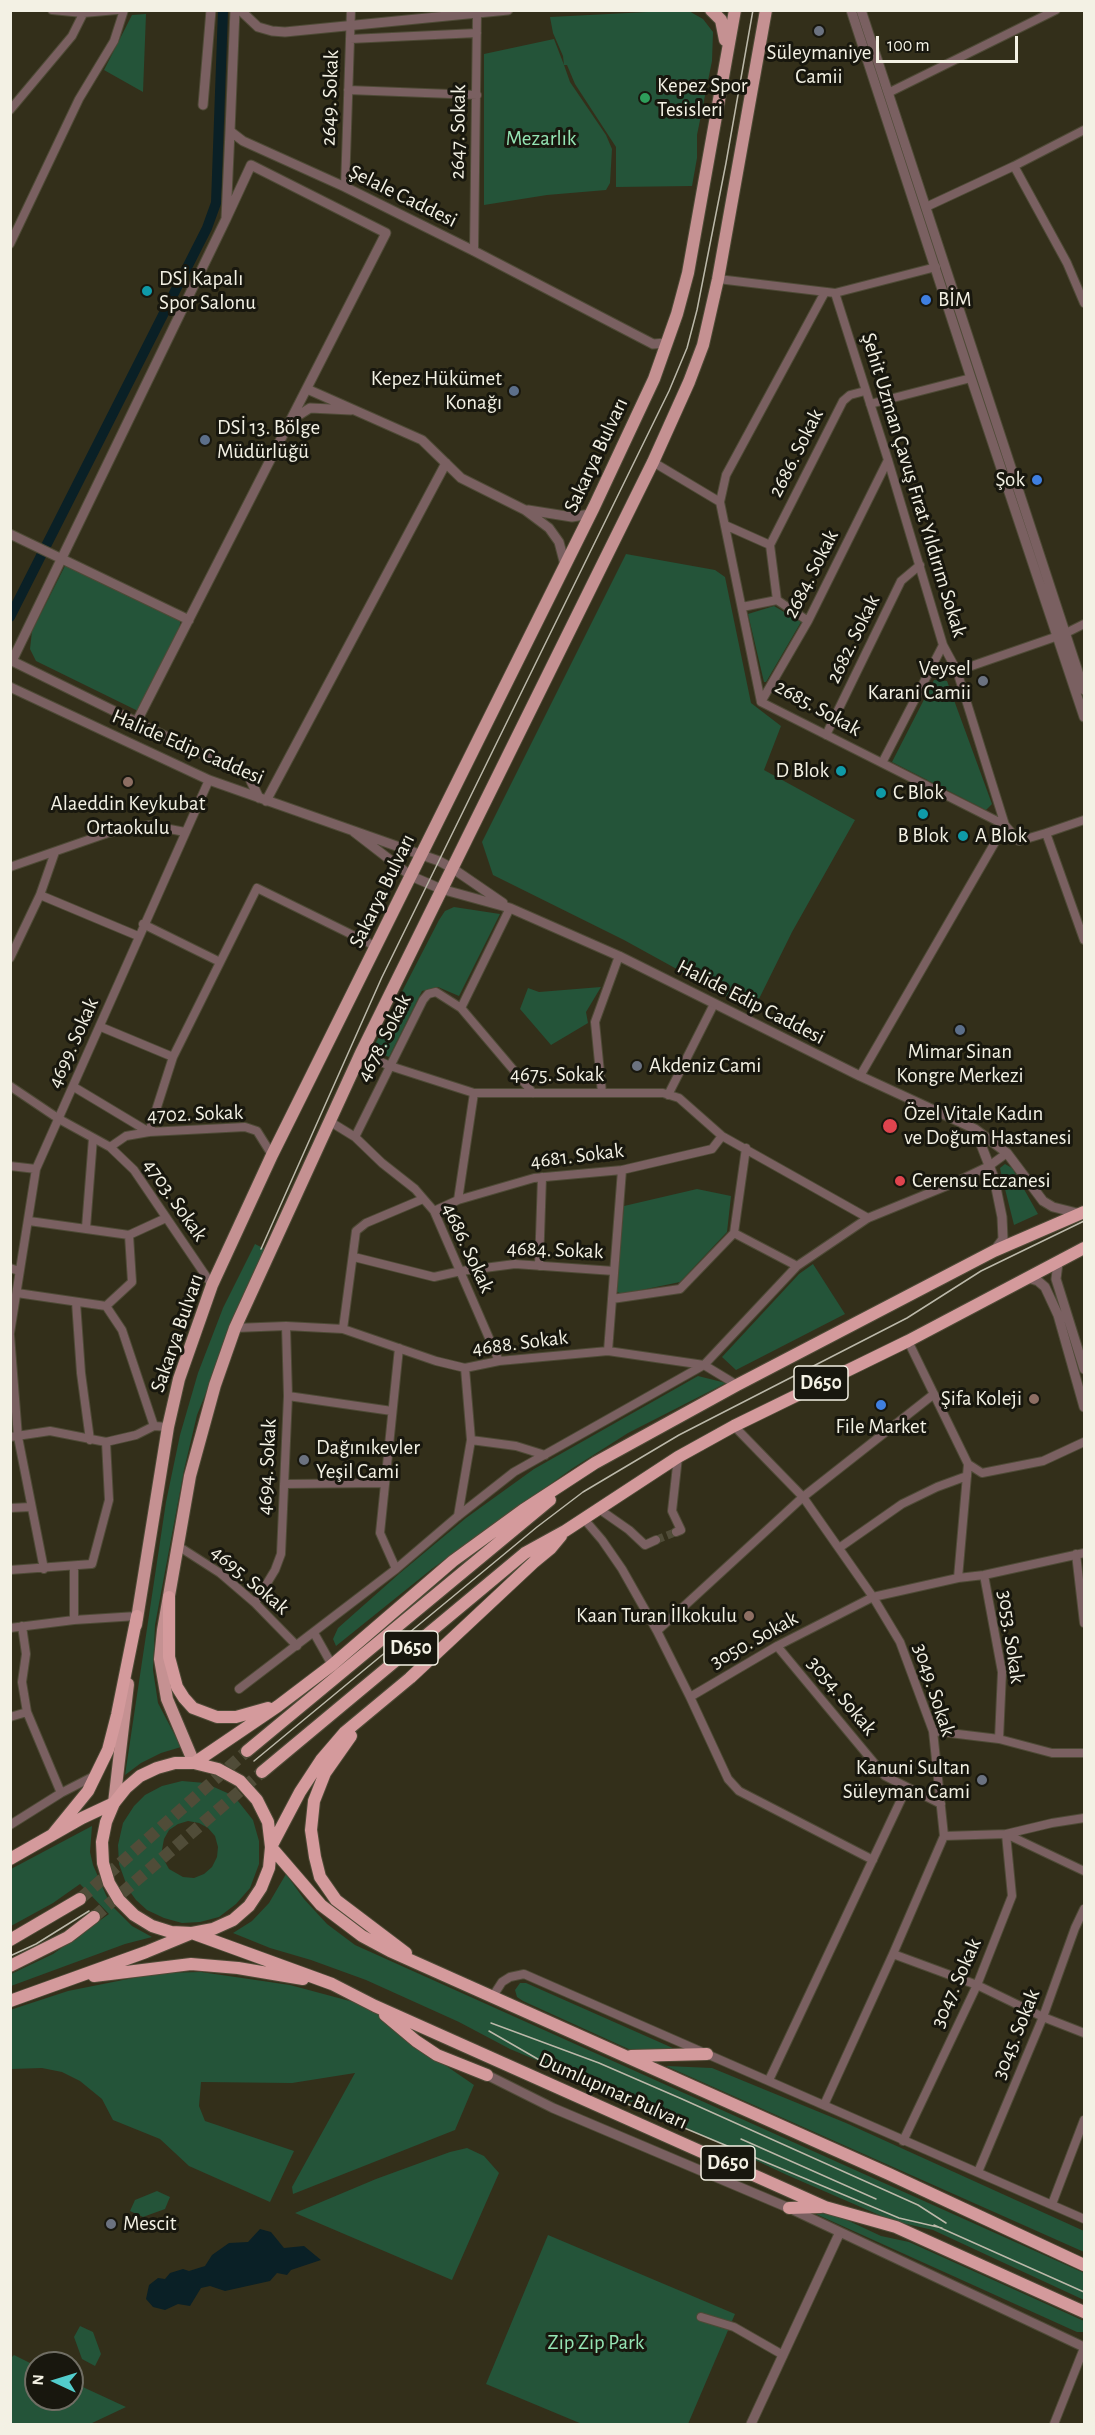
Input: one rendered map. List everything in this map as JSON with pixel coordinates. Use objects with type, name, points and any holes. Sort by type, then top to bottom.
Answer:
[{"type":"highway","name":"D650","points":[[247,1752],[595,1463],[737,1385],[994,1251],[1083,1213]]},
{"type":"highway","name":"D650","points":[[262,1772],[525,1553],[565,1531],[678,1457],[734,1426],[908,1341],[1084,1248]]},
{"type":"highway","points":[[194,1763],[278,1706],[332,1665],[453,1561],[523,1510],[595,1463]]},
{"type":"highway","points":[[10,2001],[233,1920],[249,1906],[261,1888],[269,1868],[272,1847],[300,1792],[321,1760],[345,1732],[410,1678],[551,1548],[565,1531]]},
{"type":"highway","points":[[170,1598],[168,1657],[177,1687],[194,1708],[217,1717],[236,1717],[278,1706]]},
{"type":"highway","points":[[53,1834],[76,1808],[97,1775],[108,1750],[137,1616]]},
{"type":"highway","points":[[374,1707],[325,1773],[314,1801],[311,1830],[315,1857],[320,1877],[336,1900],[420,1963]]},
{"type":"highway","points":[[192,1933],[162,1929],[134,1915],[119,1900],[109,1883],[103,1863],[102,1842],[106,1822],[114,1803],[126,1788],[149,1772],[175,1763],[194,1763],[218,1769],[240,1781],[257,1800],[267,1822],[272,1847]]},
{"type":"highway","points":[[10,1858],[114,1803]]},
{"type":"highway","name":"Dumlupınar Bulvarı","points":[[272,1847],[321,1905],[362,1936],[390,1951],[627,2056],[1084,2265]]},
{"type":"highway","points":[[10,1940],[80,1899]]},
{"type":"highway","points":[[10,1966],[68,1936],[94,1917]]},
{"type":"highway","name":"Dumlupınar Bulvarı","points":[[192,1933],[332,1984],[375,2006],[825,2207],[896,2227],[1084,2312]]},
{"type":"highway","points":[[75,1978],[191,1965],[238,1968],[332,1984]]},
{"type":"highway","points":[[375,2006],[416,2041],[437,2055],[486,2075]]},
{"type":"highway","points":[[627,2056],[707,2054]]},
{"type":"highway","points":[[789,2208],[825,2207]]},
{"type":"main road","points":[[711,10],[721,20],[726,57]]},
{"type":"main road","name":"Sakarya Bulvarı","points":[[114,1803],[137,1616],[168,1427],[179,1379],[212,1285],[272,1155],[377,947],[654,379],[688,273],[735,10]]},
{"type":"main road","points":[[194,1763],[166,1699],[160,1659],[190,1476],[214,1385],[235,1328],[361,1053],[674,419],[703,345],[718,279],[766,10]]},
{"type":"street","points":[[52,10],[84,12],[117,10]]},
{"type":"street","points":[[10,244],[80,99],[114,41],[124,10]]},
{"type":"street","points":[[203,105],[211,10]]},
{"type":"street","points":[[226,219],[235,10]]},
{"type":"street","points":[[240,10],[258,27],[272,31],[508,10]]},
{"type":"street","name":"2649. Sokak","points":[[345,187],[351,10]]},
{"type":"street","points":[[851,10],[971,378],[1062,635],[1084,690]]},
{"type":"street","points":[[861,10],[1062,635],[1084,717]]},
{"type":"street","points":[[888,93],[1056,10]]},
{"type":"street","points":[[10,110],[72,36],[84,12]]},
{"type":"street","name":"2647. Sokak","points":[[474,251],[477,14]]},
{"type":"street","points":[[350,39],[477,33]]},
{"type":"street","points":[[348,90],[477,95]]},
{"type":"street","points":[[926,207],[1084,130]]},
{"type":"street","name":"Şelale Caddesi","points":[[231,131],[243,141],[345,187],[653,344],[667,343]]},
{"type":"street","points":[[136,723],[386,233],[251,165],[11,661],[136,723],[249,777],[263,799],[446,463]]},
{"type":"street","points":[[1014,166],[1080,285],[1084,303]]},
{"type":"street","points":[[718,279],[836,292],[936,267]]},
{"type":"street","name":"2685. Sokak","points":[[825,292],[726,475],[720,502],[761,702],[1005,825],[1019,841],[1046,833]]},
{"type":"street","name":"Şehit Uzman Çavuş Fırat Yıldırım Sokak","points":[[836,292],[943,645],[957,671],[1005,825]]},
{"type":"street","points":[[870,404],[971,378]]},
{"type":"street","points":[[307,388],[422,440],[461,478],[525,510],[549,528],[559,542],[565,565]]},
{"type":"street","name":"2686. Sokak","points":[[770,545],[843,400],[850,394],[865,391]]},
{"type":"street","points":[[291,420],[310,408],[357,411]]},
{"type":"street","name":"2684. Sokak","points":[[761,702],[808,621],[888,459]]},
{"type":"street","points":[[653,462],[720,502]]},
{"type":"street","points":[[525,510],[572,517],[590,514]]},
{"type":"street","points":[[725,525],[770,545],[777,600]]},
{"type":"street","points":[[10,534],[189,620]]},
{"type":"street","name":"2682. Sokak","points":[[826,735],[901,581],[920,565]]},
{"type":"street","points":[[742,607],[777,600],[808,621]]},
{"type":"street","points":[[957,671],[1062,635],[1084,624]]},
{"type":"street","points":[[882,763],[943,645]]},
{"type":"street","name":"Halide Edip Caddesi","points":[[10,687],[208,780],[422,854],[452,868],[510,908],[619,956],[860,1076],[975,1129],[1007,1153],[1043,1201],[1053,1207],[1083,1213]]},
{"type":"street","name":"4699. Sokak","points":[[44,1569],[14,1437],[10,1334],[36,1169],[101,1027],[143,924],[208,780]]},
{"type":"street","points":[[1084,820],[1046,833],[1084,940]]},
{"type":"street","points":[[10,867],[108,833],[149,825],[185,832]]},
{"type":"street","points":[[860,1076],[1005,825]]},
{"type":"street","points":[[354,832],[411,876],[441,889],[510,908],[461,1008]]},
{"type":"street","points":[[10,958],[40,895],[55,852]]},
{"type":"street","points":[[74,1087],[149,1132],[173,1057],[256,888],[377,947]]},
{"type":"street","points":[[40,895],[138,936]]},
{"type":"street","points":[[143,924],[220,962]]},
{"type":"street","points":[[602,1093],[595,1022],[619,956]]},
{"type":"street","name":"4678. Sokak","points":[[355,1137],[428,994],[436,992],[461,1008],[533,1093]]},
{"type":"street","points":[[668,1095],[714,1004]]},
{"type":"street","points":[[101,1027],[173,1057]]},
{"type":"street","name":"4675. Sokak","points":[[361,1053],[390,1066],[474,1093],[602,1093],[668,1095],[679,1098],[722,1136],[867,1218]]},
{"type":"street","name":"4703. Sokak","points":[[10,1086],[59,1119],[110,1147],[134,1170],[212,1285]]},
{"type":"street","points":[[458,1200],[474,1093]]},
{"type":"street","name":"4686. Sokak","points":[[329,1121],[355,1137],[434,1211],[499,1361]]},
{"type":"street","name":"4702. Sokak","points":[[110,1147],[126,1136],[149,1132],[245,1127],[257,1131],[272,1155]]},
{"type":"street","points":[[975,1129],[989,1166],[1004,1232],[1003,1239],[994,1251]]},
{"type":"street","name":"4681. Sokak","points":[[434,1211],[458,1200],[542,1177],[622,1170],[712,1149],[722,1136]]},
{"type":"street","points":[[86,1228],[93,1138]]},
{"type":"street","points":[[612,1299],[680,1289],[734,1233],[746,1148]]},
{"type":"street","points":[[239,1689],[396,1569],[458,1516],[514,1473],[704,1365],[797,1266],[867,1218],[989,1166],[1007,1153]]},
{"type":"street","points":[[10,1166],[36,1169]]},
{"type":"street","points":[[608,1351],[622,1170]]},
{"type":"street","points":[[539,1266],[542,1177]]},
{"type":"street","points":[[343,1329],[356,1231],[366,1223],[423,1199]]},
{"type":"street","points":[[29,1221],[129,1235],[166,1218]]},
{"type":"street","points":[[734,1233],[797,1266]]},
{"type":"street","points":[[106,1306],[132,1282],[129,1235]]},
{"type":"street","name":"4684. Sokak","points":[[354,1257],[434,1277],[515,1264],[614,1271]]},
{"type":"street","points":[[1058,1263],[1056,1279],[1062,1313],[1084,1407]]},
{"type":"street","points":[[10,1268],[19,1271]]},
{"type":"street","points":[[1028,1278],[1038,1281],[1045,1287],[1062,1313],[1084,1369]]},
{"type":"street","points":[[17,1293],[106,1306],[122,1330],[154,1426]]},
{"type":"street","points":[[76,1302],[81,1373],[90,1440]]},
{"type":"street","name":"4688. Sokak","points":[[235,1328],[286,1326],[343,1329],[436,1361],[465,1368],[499,1361],[608,1351],[704,1365],[737,1385]]},
{"type":"street","name":"4694. Sokak","points":[[255,1603],[275,1570],[281,1554],[288,1396],[286,1326]]},
{"type":"street","points":[[908,1341],[969,1464],[982,1473],[1043,1461],[1084,1442]]},
{"type":"street","points":[[396,1569],[380,1533],[399,1348]]},
{"type":"street","points":[[458,1516],[471,1440],[465,1368]]},
{"type":"street","points":[[657,1631],[803,1497],[934,1394]]},
{"type":"street","points":[[288,1396],[392,1411]]},
{"type":"street","points":[[14,1437],[50,1431],[106,1442],[136,1435],[154,1426],[168,1427]]},
{"type":"street","name":"3049. Sokak","points":[[734,1426],[803,1497],[873,1597],[900,1642],[933,1731],[944,1836],[824,2105]]},
{"type":"street","points":[[471,1440],[516,1446],[545,1455]]},
{"type":"street","points":[[10,1570],[92,1564],[109,1500],[106,1442]]},
{"type":"street","points":[[676,1532],[681,1530],[672,1511],[678,1457]]},
{"type":"street","points":[[958,1578],[969,1464]]},
{"type":"street","points":[[839,1548],[902,1504],[967,1476]]},
{"type":"street","points":[[284,1484],[384,1483]]},
{"type":"street","points":[[10,1508],[31,1507]]},
{"type":"street","points":[[599,1509],[629,1530],[645,1545],[656,1540]]},
{"type":"street","points":[[584,1519],[602,1540],[621,1569],[657,1631],[728,1779],[739,1791],[873,1860]]},
{"type":"street","name":"4695. Sokak","points":[[178,1546],[220,1573],[255,1603],[297,1646]]},
{"type":"street","points":[[1080,1553],[1084,1623]]},
{"type":"street","name":"3050. Sokak","points":[[690,1697],[777,1646],[873,1597],[1080,1553]]},
{"type":"street","points":[[74,1566],[74,1620]]},
{"type":"street","name":"3053. Sokak","points":[[984,1575],[1002,1672],[999,1739]]},
{"type":"street","points":[[10,1628],[74,1620],[137,1616]]},
{"type":"street","points":[[22,1626],[26,1654],[22,1682],[27,1712],[61,1793]]},
{"type":"street","points":[[314,1633],[332,1665]]},
{"type":"street","name":"3054. Sokak","points":[[777,1646],[885,1776],[941,1804]]},
{"type":"street","points":[[10,1717],[27,1712]]},
{"type":"street","points":[[933,1731],[999,1739],[1052,1753],[1084,1753]]},
{"type":"street","points":[[10,1825],[61,1793],[97,1775]]},
{"type":"street","points":[[769,2080],[908,1787]]},
{"type":"street","points":[[944,1836],[1006,1834],[1084,1818]]},
{"type":"street","points":[[1006,1834],[1084,1871]]},
{"type":"street","name":"3047. Sokak","points":[[903,2140],[977,1985],[1012,1896],[1006,1834]]},
{"type":"street","name":"3045. Sokak","points":[[978,2172],[1043,2017],[1084,1909]]},
{"type":"street","points":[[893,1954],[977,1985],[1043,2017],[1084,2033]]},
{"type":"street","points":[[493,1996],[502,1982],[510,1977],[524,1974],[1084,2219]]},
{"type":"street","points":[[486,2075],[553,2108],[789,2208],[1084,2348],[1054,2424]]},
{"type":"street","points":[[1052,2204],[1084,2120]]},
{"type":"street","points":[[751,2424],[840,2232]]},
{"type":"street","points":[[701,2317],[734,2327],[783,2355]]},
{"type":"green space","name":"Kepez Spor Tesisleri","points":[[687,10],[703,19],[713,32],[712,61],[697,135],[697,158],[692,186],[616,187],[616,147],[575,84],[567,65],[564,65],[550,17]]},
{"type":"green space","points":[[146,14],[143,92],[104,70],[132,15]]},
{"type":"green space","name":"Mezarlık","points":[[554,39],[570,82],[606,135],[612,149],[610,183],[606,190],[547,195],[484,205],[484,54]]},
{"type":"green space","points":[[626,554],[715,570],[725,577],[751,703],[781,726],[764,770],[855,820],[792,932],[753,1011],[624,940],[493,875],[482,842]]},
{"type":"green space","points":[[67,562],[181,618],[178,635],[138,711],[36,661],[30,649],[32,631]]},
{"type":"green space","points":[[774,606],[801,622],[764,682],[748,614]]},
{"type":"green space","points":[[934,680],[947,681],[992,804],[986,810],[892,762]]},
{"type":"green space","points":[[454,907],[500,914],[459,996],[438,987],[422,991],[389,1057],[372,1050],[439,920],[445,911]]},
{"type":"green space","points":[[601,987],[586,1012],[588,1023],[551,1045],[520,1009],[528,988],[539,992]]},
{"type":"green space","points":[[1005,1164],[1012,1168],[1038,1214],[1014,1225],[1000,1168]]},
{"type":"green space","points":[[697,1189],[731,1196],[727,1232],[680,1282],[622,1294],[615,1291],[624,1206]]},
{"type":"green space","points":[[255,1244],[265,1249],[197,1415],[184,1470],[155,1625],[153,1670],[158,1703],[181,1747],[161,1753],[141,1763],[125,1775],[166,1502],[180,1435],[198,1373],[223,1308]]},
{"type":"green space","points":[[813,1264],[845,1314],[736,1370],[722,1357],[799,1274]]},
{"type":"green space","points":[[698,1376],[726,1383],[628,1433],[573,1468],[433,1568],[336,1646],[333,1639],[338,1628],[466,1518],[534,1469]]},
{"type":"green space","points":[[182,1781],[205,1783],[234,1796],[253,1820],[259,1841],[259,1864],[250,1888],[236,1904],[219,1917],[200,1922],[182,1923],[164,1918],[147,1910],[128,1889],[119,1864],[118,1845],[123,1823],[134,1806],[145,1795],[162,1786]],"holes":[[[188,1821],[199,1823],[215,1836],[218,1847],[217,1857],[212,1867],[204,1874],[194,1878],[183,1877],[169,1869],[164,1860],[162,1850],[164,1839],[169,1830],[178,1824]]]},
{"type":"green space","points":[[92,1826],[90,1852],[106,1895],[112,1906],[132,1926],[152,1937],[125,1944],[11,1986],[11,1974],[53,1954],[109,1914],[80,1884],[53,1903],[11,1926],[11,1869]]},
{"type":"green space","points":[[286,1874],[304,1899],[327,1924],[355,1945],[1084,2273],[1084,2300],[933,2230],[893,2221],[787,2175],[591,2083],[510,2049],[459,2022],[366,1980],[270,1948],[233,1933],[252,1921],[269,1903]]},
{"type":"green space","points":[[201,1972],[290,1985],[372,2007],[391,2028],[474,2085],[455,2130],[293,2194],[292,2187],[355,2073],[292,2083],[201,2082],[199,2106],[205,2121],[294,2151],[270,2202],[189,2166],[160,2139],[113,2120],[102,2099],[80,2081],[62,2072],[42,2068],[11,2069],[10,2010],[68,1991],[158,1973]]},
{"type":"green space","points":[[520,1983],[526,1983],[675,2049],[633,2051],[523,2001],[517,1997],[515,1990]]},
{"type":"green space","points":[[666,2066],[712,2068],[846,2123],[1084,2231],[1084,2252]]},
{"type":"green space","points":[[467,2148],[484,2156],[499,2173],[452,2280],[295,2213],[376,2179]]},
{"type":"green space","points":[[157,2191],[170,2197],[165,2209],[143,2217],[130,2211],[135,2200]]},
{"type":"green space","points":[[819,2207],[881,2236],[909,2242],[1084,2321],[1084,2332],[1077,2332],[807,2210]]},
{"type":"green space","name":"Zip Zip Park","points":[[548,2235],[735,2314],[688,2424],[582,2424],[486,2384]]},
{"type":"green space","points":[[80,2326],[93,2332],[101,2354],[95,2366],[84,2360],[84,2351],[79,2351],[74,2337]]},
{"type":"green space","points":[[14,2355],[24,2360],[24,2411],[84,2411],[84,2388],[126,2407],[90,2424],[11,2424],[10,2359]]},
{"type":"water","points":[[260,2229],[271,2232],[284,2248],[304,2246],[321,2260],[291,2270],[287,2275],[277,2273],[270,2281],[225,2291],[210,2286],[201,2288],[190,2306],[178,2304],[165,2310],[153,2307],[146,2299],[149,2285],[158,2278],[165,2279],[170,2273],[205,2266],[212,2255],[229,2243],[248,2242]]},
{"type":"waterway","points":[[10,617],[207,228],[216,203],[223,10]]},
{"type":"tunnel","points":[[656,1540],[676,1532]]},
{"type":"tunnel","points":[[80,1899],[247,1751]]},
{"type":"tunnel","points":[[94,1917],[262,1772]]},
{"type":"tram line","points":[[261,1249],[382,977],[669,391],[687,348],[697,310],[726,163],[753,10]]},
{"type":"tram line","points":[[254,1761],[537,1527],[583,1492],[679,1435],[907,1318],[981,1271],[1084,1221]]},
{"type":"tram line","points":[[10,1956],[36,1944],[89,1911]]},
{"type":"tram line","points":[[491,2023],[599,2063],[682,2099],[918,2205],[946,2223]]},
{"type":"tram line","points":[[489,2031],[576,2081],[632,2106],[899,2218],[942,2228]]},
{"type":"tram line","points":[[741,2139],[876,2199]]},
{"type":"tram line","points":[[934,2225],[1084,2292]]},
{"type":"place","name":"Süleymaniye Camii","points":[[819,31]]},
{"type":"place","name":"Kepez Spor Tesisleri","points":[[645,98]]},
{"type":"place","name":"DSİ Kapalı Spor Salonu","points":[[147,291]]},
{"type":"place","name":"BİM","points":[[926,300]]},
{"type":"place","name":"Kepez Hükümet Konağı","points":[[514,391]]},
{"type":"place","name":"DSİ 13. Bölge Müdürlüğü","points":[[205,440]]},
{"type":"place","name":"Şok","points":[[1037,480]]},
{"type":"place","name":"Veysel Karani Camii","points":[[983,681]]},
{"type":"place","name":"D Blok","points":[[841,771]]},
{"type":"place","name":"Alaeddin Keykubat Ortaokulu","points":[[128,782]]},
{"type":"place","name":"C Blok","points":[[881,793]]},
{"type":"place","name":"B Blok","points":[[923,814]]},
{"type":"place","name":"A Blok","points":[[963,836]]},
{"type":"place","name":"Mimar Sinan Kongre Merkezi","points":[[960,1030]]},
{"type":"place","name":"Akdeniz Cami","points":[[637,1066]]},
{"type":"place","name":"Özel Vitale Kadın ve Doğum Hastanesi","points":[[890,1126]]},
{"type":"place","name":"Cerensu Eczanesi","points":[[900,1181]]},
{"type":"place","name":"Şifa Koleji","points":[[1034,1399]]},
{"type":"place","name":"File Market","points":[[881,1405]]},
{"type":"place","name":"Dağınıkevler Yeşil Cami","points":[[304,1460]]},
{"type":"place","name":"Kaan Turan İlkokulu","points":[[749,1616]]},
{"type":"place","name":"Kanuni Sultan Süleyman Cami","points":[[982,1780]]},
{"type":"place","name":"Mescit","points":[[111,2224]]}]
